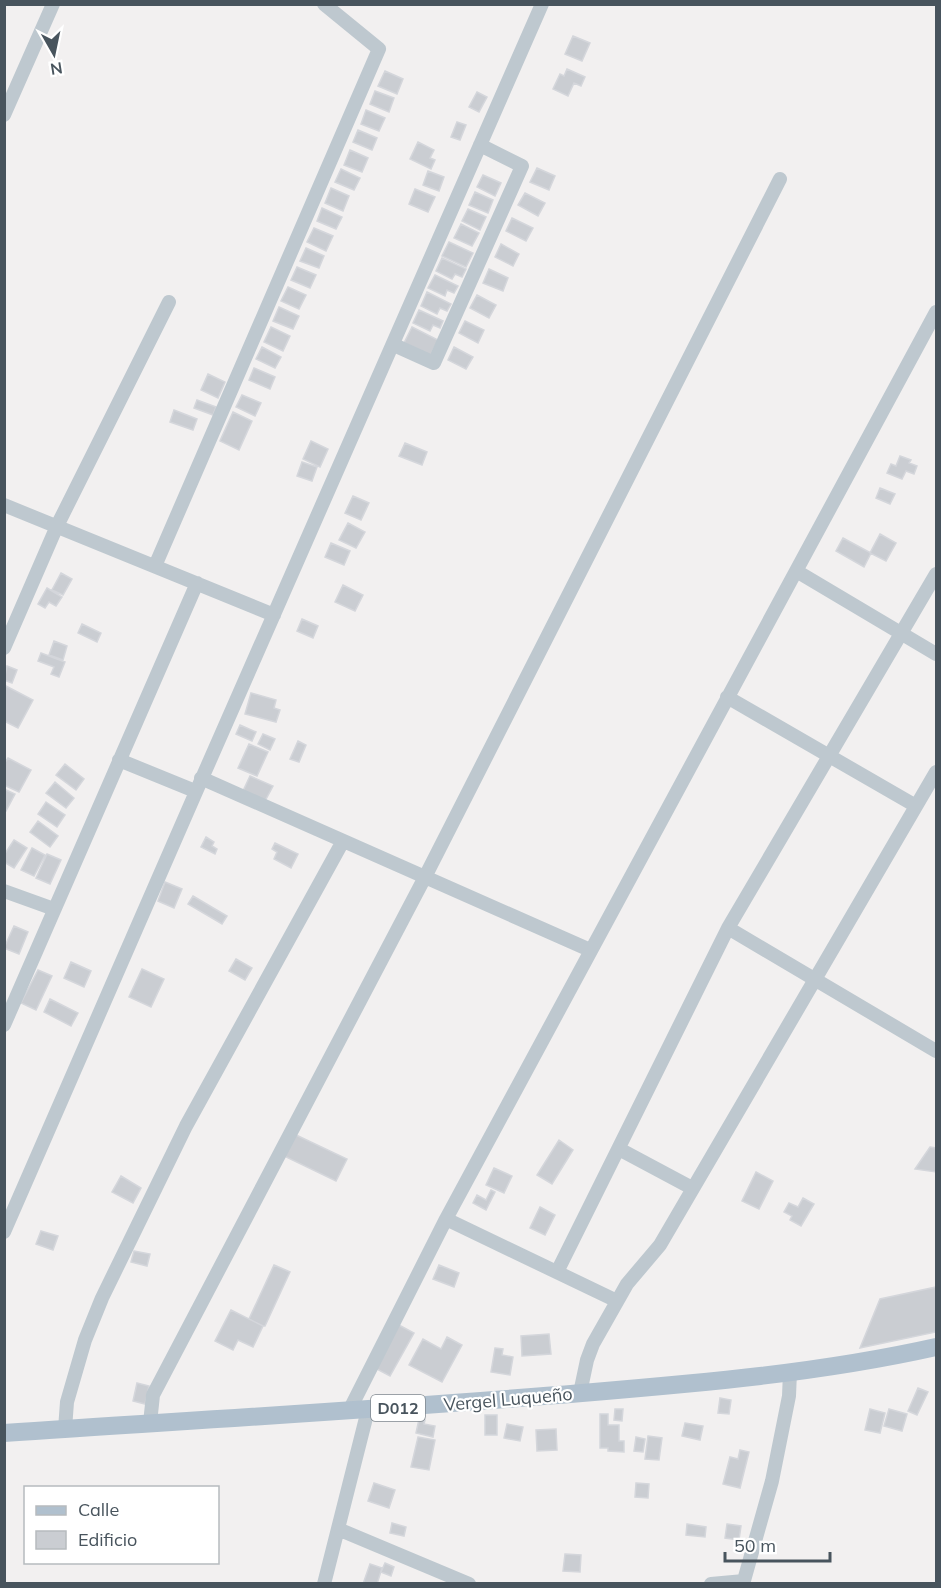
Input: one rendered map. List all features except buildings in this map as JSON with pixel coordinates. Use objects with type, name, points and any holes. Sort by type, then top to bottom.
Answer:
[{"type":"main road","name":"Vergel Luqueño","points":[[4,1433],[368,1410],[685,1384],[790,1372],[936,1347]]},
{"type":"street","points":[[4,115],[53,4]]},
{"type":"street","points":[[154,566],[379,49],[324,4]]},
{"type":"street","points":[[4,1232],[195,791],[394,345],[542,4]]},
{"type":"street","points":[[394,345],[434,363],[522,166],[480,145]]},
{"type":"street","points":[[150,1423],[153,1395],[425,877],[780,179]]},
{"type":"street","points":[[4,648],[57,526],[169,302]]},
{"type":"street","points":[[349,1411],[446,1219],[727,698],[798,572],[936,312]]},
{"type":"street","points":[[4,505],[274,615]]},
{"type":"street","points":[[798,572],[936,654]]},
{"type":"street","points":[[557,1272],[728,928],[936,574]]},
{"type":"street","points":[[4,1025],[196,583]]},
{"type":"street","points":[[727,698],[916,806]]},
{"type":"street","points":[[119,760],[195,791]]},
{"type":"street","points":[[580,1393],[593,1344],[617,1301],[627,1284],[660,1245],[936,772]]},
{"type":"street","points":[[201,778],[590,950]]},
{"type":"street","points":[[65,1429],[67,1402],[85,1340],[102,1298],[186,1126],[343,841]]},
{"type":"street","points":[[4,891],[54,909]]},
{"type":"street","points":[[728,928],[936,1051]]},
{"type":"street","points":[[618,1149],[692,1188]]},
{"type":"street","points":[[446,1219],[617,1301]]},
{"type":"street","points":[[711,1584],[743,1582],[772,1481],[789,1396],[790,1372]]},
{"type":"street","points":[[324,1584],[368,1410]]},
{"type":"street","points":[[338,1529],[469,1584]]}]
